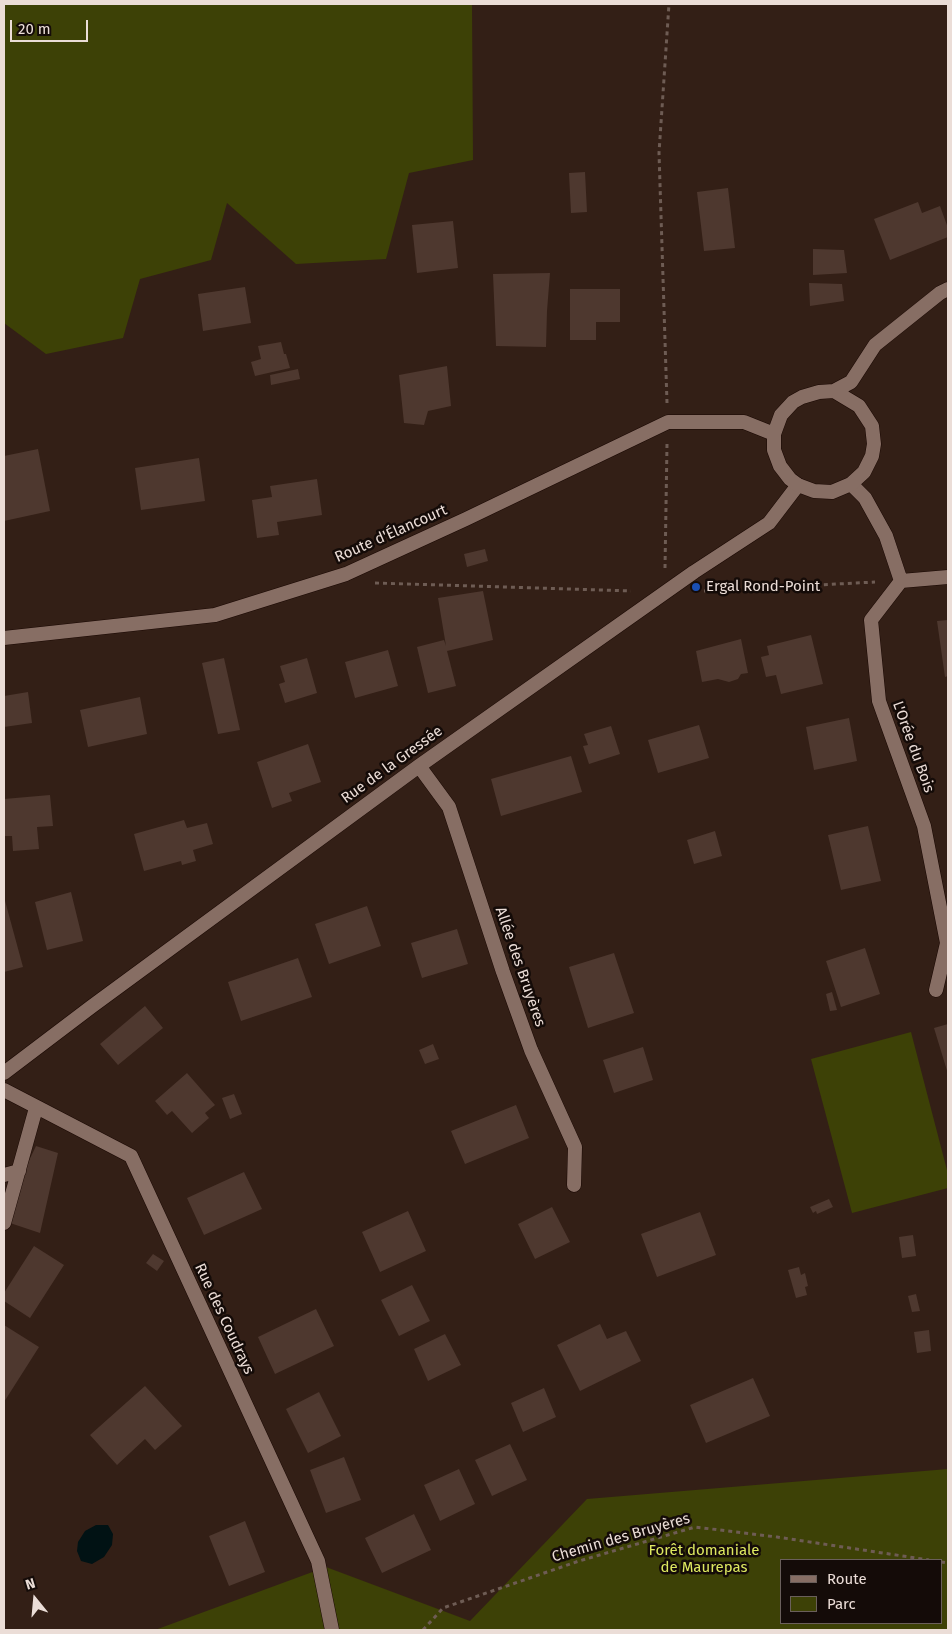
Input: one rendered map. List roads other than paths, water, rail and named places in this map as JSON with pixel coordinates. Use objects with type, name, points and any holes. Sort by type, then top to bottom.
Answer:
[{"type":"street","points":[[834,391],[859,406],[872,426],[874,444],[872,456],[864,472],[851,484],[832,492],[814,492],[790,479],[780,466],[774,450],[774,434],[781,415],[793,402],[802,397],[818,392],[834,391],[851,382],[875,345],[940,293],[948,289]]},
{"type":"street","name":"Route d'Élancourt","points":[[4,638],[215,615],[346,574],[668,422],[744,422],[774,434]]},
{"type":"street","points":[[851,484],[865,498],[886,536],[901,581],[948,577]]},
{"type":"street","name":"Rue de la Gressée","points":[[4,1073],[90,1007],[418,766],[665,592],[769,523],[798,485]]},
{"type":"street","name":"L'Orée du Bois","points":[[901,581],[870,620],[878,701],[924,826],[947,943],[936,990]]},
{"type":"street","name":"Allée des Bruyères","points":[[418,766],[448,807],[531,1050],[575,1147],[574,1185]]},
{"type":"street","name":"Rue des Coudrays","points":[[4,1090],[131,1156],[318,1561],[332,1630]]},
{"type":"street","points":[[4,1223],[36,1108]]},
{"type":"street","points":[[4,1176],[19,1171]]},
{"type":"place","name":"Ergal Rond-Point","points":[[696,587]]},
{"type":"park label","name":"Forêt domaniale de Maurepas","points":[[704,1560]]}]
